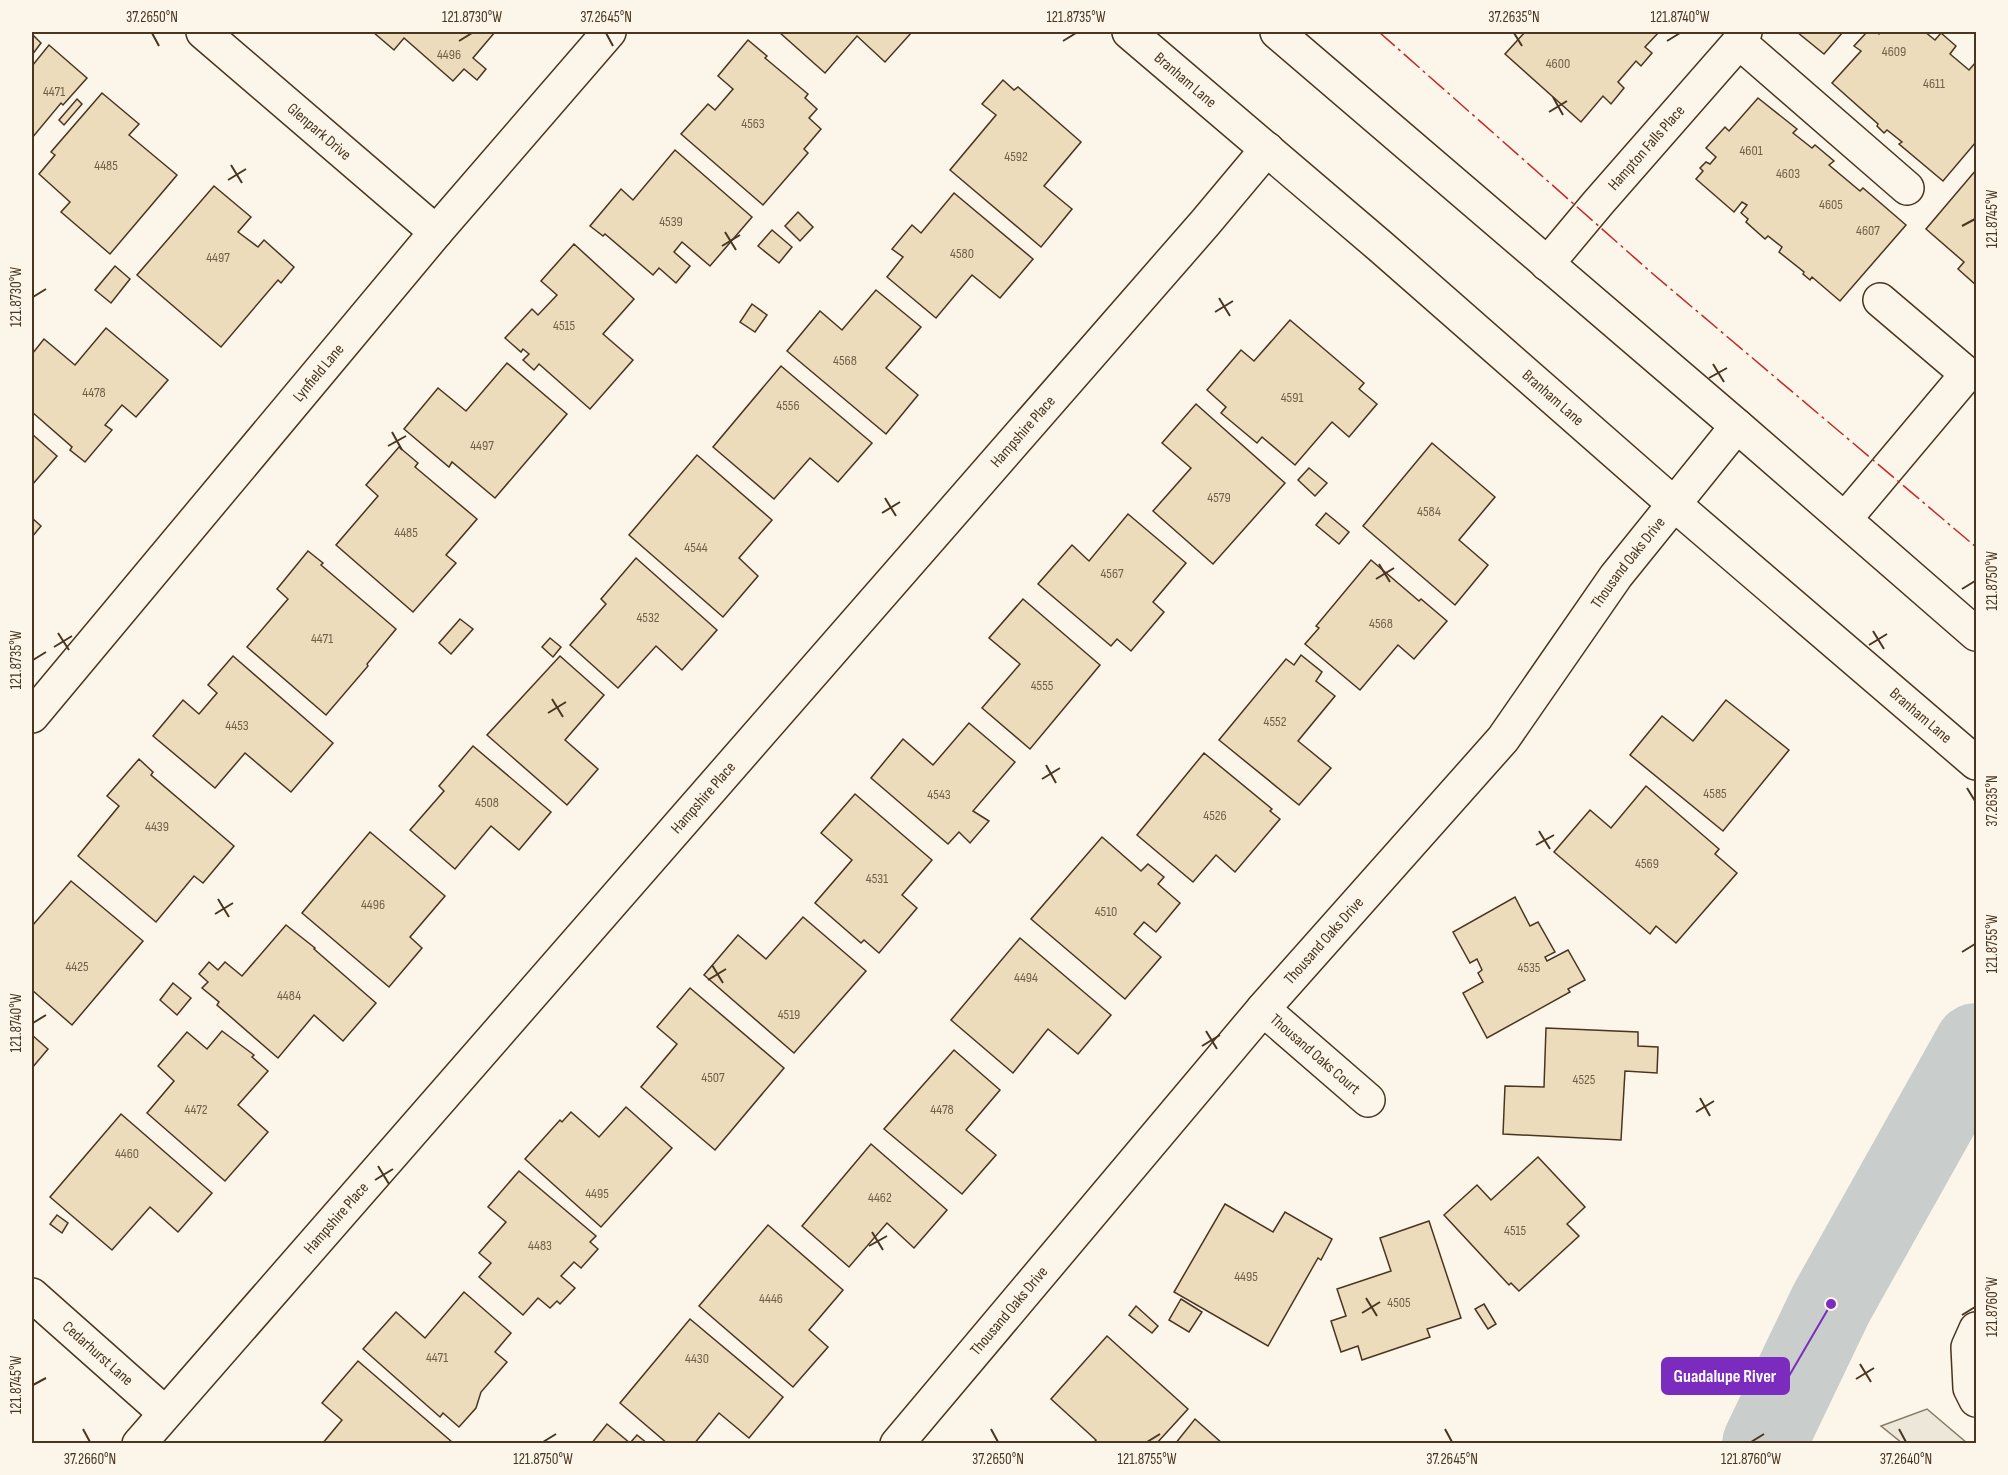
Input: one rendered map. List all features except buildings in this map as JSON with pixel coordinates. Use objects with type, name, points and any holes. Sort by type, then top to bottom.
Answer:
[{"type":"street","name":"Glenpark Drive","points":[[203,32],[436,232]]},
{"type":"street","name":"Lynfield Lane","points":[[32,716],[436,232],[609,32]]},
{"type":"street","name":"Branham Lane","points":[[1129,32],[1977,763]]},
{"type":"street","points":[[1277,32],[1977,634]]},
{"type":"street","points":[[1742,37],[1906,188]]},
{"type":"street","name":"Hampton Falls Place","points":[[1547,264],[1742,37]]},
{"type":"street","name":"Hampshire Place","points":[[139,1443],[1267,149]]},
{"type":"street","points":[[1845,519],[1967,374],[1880,300]]},
{"type":"street","name":"Thousand Oaks Drive","points":[[897,1443],[1263,1009],[1503,739],[1616,576],[1737,426]]},
{"type":"street","name":"Thousand Oaks Court","points":[[1263,1009],[1368,1100]]},
{"type":"street","name":"Cedarhurst Lane","points":[[32,1295],[165,1413]]},
{"type":"street","points":[[1977,1329],[1968,1347],[1970,1388],[1977,1400]]},
{"type":"shaded area","points":[[1927,1409],[1967,1443],[1902,1443],[1881,1426]]},
{"type":"waterway","points":[[1764,1444],[1831,1304],[1976,1045]]},
{"type":"power","points":[[1379,32],[1653,274],[1976,547]]},
{"type":"place","name":"Guadalupe River","points":[[1831,1304]]}]
